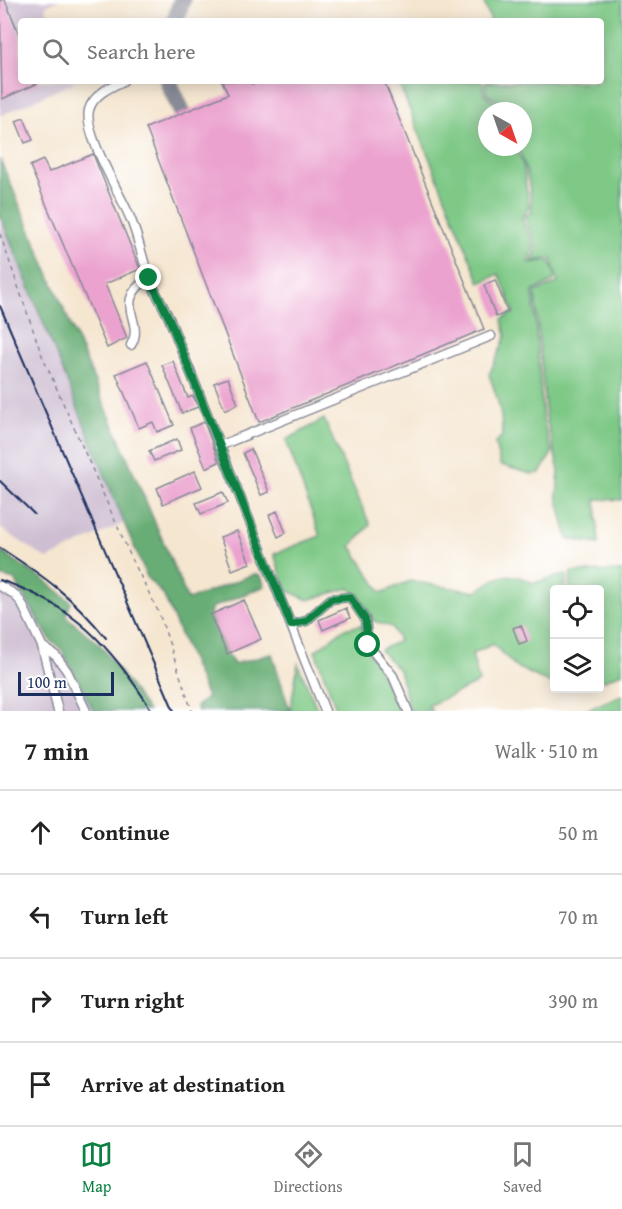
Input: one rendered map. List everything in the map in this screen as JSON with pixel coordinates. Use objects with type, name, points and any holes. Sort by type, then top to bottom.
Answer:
[{"type":"lane","points":[[118,84],[101,94],[89,109],[88,117],[105,167],[132,221],[149,278],[169,318],[325,711]]},
{"type":"lane","points":[[131,345],[134,337],[129,302],[137,286],[149,278]]},
{"type":"lane","points":[[219,446],[491,336]]},
{"type":"lane","points":[[0,586],[14,594],[21,602],[42,646],[58,711]]},
{"type":"lane","points":[[291,625],[306,621],[331,599],[350,597],[365,619],[368,645],[393,676],[408,711]]},
{"type":"lane","points":[[42,646],[56,656],[67,671],[86,711]]},
{"type":"path","points":[[0,234],[41,353],[131,556],[159,613],[192,711]]},
{"type":"shaded area","points":[[0,0],[59,0],[45,6],[50,18],[18,18],[18,84],[70,84],[0,116]]},
{"type":"shaded area","points":[[0,215],[124,523],[47,559],[0,528]]},
{"type":"shaded area","points":[[0,586],[25,593],[49,644],[64,655],[75,672],[93,711],[0,711]]},
{"type":"green space","points":[[483,0],[622,0],[622,500],[596,499],[599,544],[568,539],[557,496],[559,471],[546,417],[535,292],[558,283],[551,257],[532,262],[537,249],[525,217],[532,211],[526,170],[521,156],[532,156],[532,102],[499,102],[486,93],[485,84],[604,84],[604,18],[490,18]]},
{"type":"green space","points":[[399,84],[482,84],[484,94],[494,102],[478,102],[478,156],[519,156],[523,164],[529,207],[522,218],[534,248],[529,263],[549,260],[555,274],[554,281],[533,291],[543,420],[552,453],[540,473],[531,474],[500,465],[495,443],[502,436],[502,420],[489,375],[506,336],[502,319],[514,312],[499,274],[480,283]]},
{"type":"green space","points":[[0,159],[188,600],[254,574],[261,576],[265,586],[211,608],[210,615],[227,654],[234,664],[272,654],[290,711],[198,711],[196,707],[207,697],[163,594],[148,579],[0,215]]},
{"type":"green space","points":[[324,419],[370,525],[351,546],[381,593],[410,581],[476,592],[503,576],[516,576],[533,583],[567,574],[566,585],[550,585],[550,683],[516,667],[493,644],[472,654],[479,682],[428,706],[432,711],[410,711],[399,670],[380,650],[399,641],[392,627],[374,621],[359,598],[349,588],[308,600],[286,590],[274,554],[320,536],[286,440]]},
{"type":"green space","points":[[0,551],[46,581],[71,602],[66,616],[101,646],[148,711],[94,711],[62,650],[51,641],[15,580],[0,576]]},
{"type":"green space","points":[[622,571],[622,673],[604,680],[604,585],[569,585],[571,572]]},
{"type":"green space","points":[[362,625],[366,649],[375,662],[399,711],[337,711],[315,651],[344,629]]},
{"type":"green space","points":[[298,664],[318,711],[290,711]]},
{"type":"green space","points":[[622,695],[622,711],[584,711]]},
{"type":"building","points":[[0,0],[5,0],[18,32],[18,84],[36,84],[2,99]]},
{"type":"building","points":[[223,84],[385,84],[484,329],[259,422],[146,128],[228,94]]},
{"type":"building","points":[[24,118],[33,140],[25,143],[16,121]]},
{"type":"building","points":[[93,154],[140,269],[105,284],[127,338],[107,348],[30,166],[43,160],[49,172]]},
{"type":"building","points":[[495,280],[508,312],[496,317],[484,285]]},
{"type":"building","points":[[147,361],[174,425],[157,432],[153,422],[139,428],[116,374]]},
{"type":"building","points":[[173,361],[188,398],[193,396],[198,407],[182,413],[162,365]]},
{"type":"building","points":[[228,378],[238,404],[225,410],[214,383]]},
{"type":"building","points":[[204,422],[219,462],[206,468],[190,428]]},
{"type":"building","points":[[177,439],[181,450],[154,461],[149,451]]},
{"type":"building","points":[[251,449],[269,492],[261,495],[243,453]]},
{"type":"building","points":[[195,471],[202,487],[163,504],[157,488]]},
{"type":"building","points":[[223,492],[228,503],[201,514],[196,503]]},
{"type":"building","points":[[277,511],[286,533],[278,537],[269,515]]},
{"type":"building","points":[[237,531],[250,563],[232,570],[220,537]]},
{"type":"building","points":[[244,600],[261,639],[227,654],[210,615]]},
{"type":"building","points":[[346,608],[350,618],[323,630],[319,620]]},
{"type":"building","points":[[521,625],[527,641],[519,644],[513,628]]},
{"type":"taxiway","points":[[176,18],[182,0]]},
{"type":"taxiway","points":[[169,84],[182,112]]},
{"type":"railway","points":[[0,306],[174,711]]},
{"type":"railway","points":[[0,481],[34,514]]},
{"type":"railway","points":[[0,548],[57,588],[106,638]]},
{"type":"railway","points":[[0,580],[49,602],[88,630],[122,667],[152,711]]},
{"type":"route","points":[[149,278],[169,318],[291,625],[306,621],[331,599],[350,597],[365,619],[368,645]]}]
